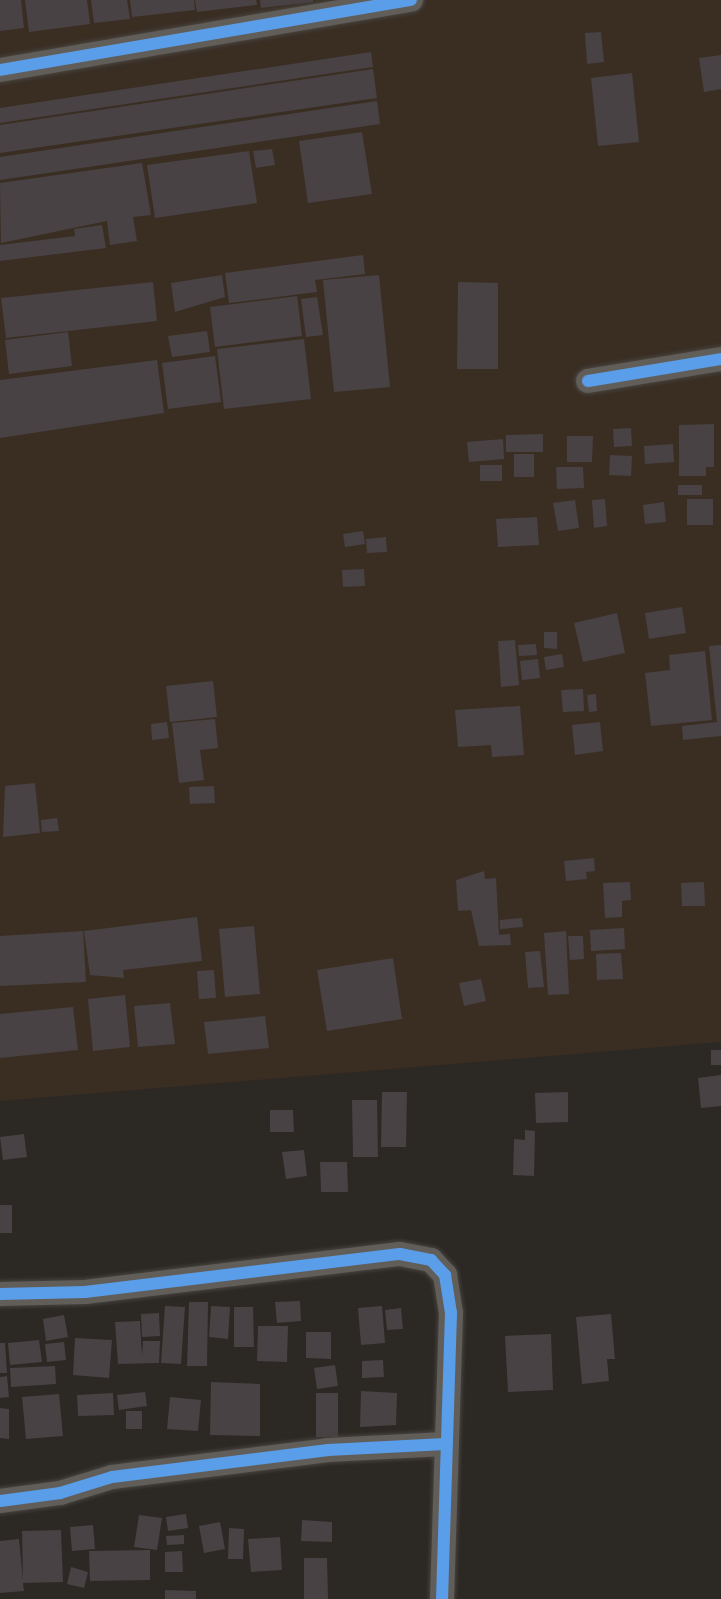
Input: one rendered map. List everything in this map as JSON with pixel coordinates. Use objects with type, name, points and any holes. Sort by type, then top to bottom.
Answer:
[{"type":"street","points":[[0,70],[411,0]]},
{"type":"street","points":[[588,381],[721,359]]},
{"type":"street","points":[[0,1294],[85,1292],[400,1254],[431,1260],[445,1275],[451,1313],[442,1599]]},
{"type":"street","points":[[0,1501],[143,1473],[328,1450],[445,1444]]},
{"type":"shaded area","points":[[0,0],[721,0],[721,1042],[0,1101]]},
{"type":"building","points":[[0,0],[21,0],[24,28],[0,31]]},
{"type":"building","points":[[25,0],[87,0],[90,24],[29,32]]},
{"type":"building","points":[[91,0],[127,0],[130,19],[94,23]]},
{"type":"building","points":[[130,0],[194,0],[195,10],[132,17]]},
{"type":"building","points":[[195,0],[256,0],[257,5],[197,12]]},
{"type":"building","points":[[260,0],[313,0],[313,2],[261,8]]},
{"type":"building","points":[[601,32],[604,62],[587,64],[585,33]]},
{"type":"building","points":[[371,52],[373,67],[0,123],[0,108]]},
{"type":"building","points":[[721,55],[721,89],[704,92],[699,58]]},
{"type":"building","points":[[373,69],[377,98],[0,153],[0,125]]},
{"type":"building","points":[[632,73],[639,142],[598,146],[591,78]]},
{"type":"building","points":[[377,101],[380,124],[0,180],[0,157]]},
{"type":"building","points":[[362,132],[372,194],[308,203],[299,141]]},
{"type":"building","points":[[272,149],[275,165],[256,168],[253,151]]},
{"type":"building","points":[[249,151],[257,203],[155,218],[147,165]]},
{"type":"building","points":[[142,163],[151,215],[133,217],[137,241],[110,245],[107,221],[1,243],[0,183]]},
{"type":"building","points":[[102,225],[106,248],[0,261],[0,245],[75,236],[74,229]]},
{"type":"building","points":[[363,255],[365,274],[315,280],[317,292],[229,303],[225,273]]},
{"type":"building","points":[[222,275],[225,297],[175,312],[171,283]]},
{"type":"building","points":[[379,275],[390,387],[334,392],[323,280]]},
{"type":"building","points":[[153,282],[157,321],[6,338],[1,298]]},
{"type":"building","points":[[458,282],[498,283],[498,369],[457,369]]},
{"type":"building","points":[[297,296],[302,336],[215,347],[210,307]]},
{"type":"building","points":[[317,297],[323,335],[306,337],[301,299]]},
{"type":"building","points":[[207,331],[210,352],[172,357],[168,336]]},
{"type":"building","points":[[68,332],[72,366],[9,374],[5,340]]},
{"type":"building","points":[[304,339],[311,399],[224,409],[217,349]]},
{"type":"building","points":[[215,356],[221,402],[168,409],[162,363]]},
{"type":"building","points":[[157,360],[164,413],[0,438],[0,380]]},
{"type":"building","points":[[714,424],[714,467],[706,467],[706,476],[679,476],[679,425]]},
{"type":"building","points":[[631,428],[632,446],[614,447],[613,429]]},
{"type":"building","points":[[543,434],[543,452],[506,452],[506,435]]},
{"type":"building","points":[[567,436],[593,436],[592,462],[567,462]]},
{"type":"building","points":[[503,439],[504,459],[469,462],[467,442]]},
{"type":"building","points":[[673,444],[674,462],[645,464],[644,446]]},
{"type":"building","points":[[514,454],[534,454],[534,477],[514,477]]},
{"type":"building","points":[[610,455],[632,456],[631,476],[609,475]]},
{"type":"building","points":[[480,465],[502,465],[502,481],[480,481]]},
{"type":"building","points":[[556,467],[583,467],[584,488],[557,489]]},
{"type":"building","points":[[678,485],[702,485],[702,495],[678,495]]},
{"type":"building","points":[[605,499],[607,526],[594,528],[592,500]]},
{"type":"building","points":[[687,499],[713,499],[713,525],[687,525]]},
{"type":"building","points":[[575,500],[579,528],[558,531],[553,503]]},
{"type":"building","points":[[664,502],[666,522],[645,524],[643,505]]},
{"type":"building","points":[[537,517],[539,545],[498,547],[496,519]]},
{"type":"building","points":[[363,531],[365,544],[345,547],[343,534]]},
{"type":"building","points":[[386,537],[387,552],[367,553],[366,539]]},
{"type":"building","points":[[364,569],[365,586],[343,587],[342,570]]},
{"type":"building","points":[[682,607],[686,633],[649,639],[645,613]]},
{"type":"building","points":[[617,613],[625,653],[583,662],[574,623]]},
{"type":"building","points":[[544,632],[557,632],[557,649],[544,648]]},
{"type":"building","points":[[515,640],[519,685],[501,687],[498,641]]},
{"type":"building","points":[[536,644],[537,655],[519,656],[518,645]]},
{"type":"building","points":[[721,645],[721,736],[683,740],[682,726],[717,722],[709,646]]},
{"type":"building","points":[[705,651],[712,720],[651,726],[645,673],[670,670],[669,655]]},
{"type":"building","points":[[562,654],[564,667],[546,670],[544,657]]},
{"type":"building","points":[[538,659],[540,678],[522,680],[520,661]]},
{"type":"building","points":[[213,681],[217,717],[170,722],[166,686]]},
{"type":"building","points":[[583,689],[584,711],[563,712],[561,690]]},
{"type":"building","points":[[596,694],[597,711],[589,712],[587,695]]},
{"type":"building","points":[[520,706],[524,755],[492,757],[491,745],[458,747],[455,710]]},
{"type":"building","points":[[215,719],[218,748],[200,750],[204,780],[179,783],[172,723]]},
{"type":"building","points":[[167,722],[169,738],[152,740],[151,724]]},
{"type":"building","points":[[600,722],[603,751],[575,755],[572,725]]},
{"type":"building","points":[[35,783],[40,833],[3,837],[5,786]]},
{"type":"building","points":[[214,786],[215,803],[190,804],[189,787]]},
{"type":"building","points":[[57,818],[59,831],[42,832],[41,820]]},
{"type":"building","points":[[594,858],[595,871],[586,872],[587,879],[566,881],[564,861]]},
{"type":"building","points":[[484,871],[485,879],[496,878],[499,935],[510,934],[511,945],[479,946],[471,910],[458,911],[456,880]]},
{"type":"building","points":[[630,882],[631,900],[622,901],[622,917],[605,918],[603,883]]},
{"type":"building","points":[[704,882],[705,906],[682,906],[681,883]]},
{"type":"building","points":[[197,917],[202,961],[123,970],[124,978],[90,975],[84,931]]},
{"type":"building","points":[[522,918],[523,927],[500,929],[500,920]]},
{"type":"building","points":[[254,926],[260,994],[225,997],[219,929]]},
{"type":"building","points":[[624,928],[625,949],[591,951],[590,930]]},
{"type":"building","points":[[83,931],[86,982],[0,986],[0,936]]},
{"type":"building","points":[[566,931],[569,994],[548,995],[544,933]]},
{"type":"building","points":[[568,936],[583,936],[584,959],[570,960]]},
{"type":"building","points":[[540,951],[544,987],[528,988],[525,952]]},
{"type":"building","points":[[621,953],[623,979],[597,980],[596,954]]},
{"type":"building","points":[[393,958],[402,1019],[327,1031],[317,970]]},
{"type":"building","points":[[214,970],[216,998],[199,999],[197,971]]},
{"type":"building","points":[[481,979],[486,1001],[464,1006],[459,983]]},
{"type":"building","points":[[125,995],[130,1047],[93,1051],[88,999]]},
{"type":"building","points":[[170,1003],[175,1044],[138,1047],[134,1006]]},
{"type":"building","points":[[73,1007],[78,1050],[0,1058],[0,1014]]},
{"type":"building","points":[[265,1016],[269,1048],[208,1054],[204,1022]]},
{"type":"building","points":[[711,1050],[721,1050],[721,1065],[711,1065]]},
{"type":"building","points":[[721,1075],[721,1106],[701,1108],[698,1078]]},
{"type":"building","points":[[382,1092],[407,1092],[406,1147],[381,1147]]},
{"type":"building","points":[[568,1092],[568,1122],[536,1123],[535,1093]]},
{"type":"building","points":[[352,1100],[377,1100],[378,1157],[353,1157]]},
{"type":"building","points":[[270,1110],[293,1110],[294,1132],[270,1132]]},
{"type":"building","points":[[525,1130],[535,1131],[534,1176],[513,1175],[514,1139],[525,1140]]},
{"type":"building","points":[[24,1134],[27,1157],[3,1160],[0,1137]]},
{"type":"building","points":[[304,1150],[307,1176],[286,1179],[282,1152]]},
{"type":"building","points":[[320,1162],[347,1162],[348,1192],[321,1192]]},
{"type":"building","points":[[0,1205],[12,1205],[12,1233],[0,1233]]},
{"type":"building","points":[[300,1301],[301,1321],[277,1323],[275,1302]]},
{"type":"building","points":[[189,1302],[208,1302],[207,1366],[187,1366]]},
{"type":"building","points":[[165,1306],[185,1307],[181,1364],[161,1363]]},
{"type":"building","points":[[211,1306],[230,1307],[228,1339],[209,1337]]},
{"type":"building","points":[[382,1306],[385,1343],[361,1345],[358,1308]]},
{"type":"building","points":[[234,1307],[253,1307],[254,1347],[234,1347]]},
{"type":"building","points":[[401,1308],[403,1329],[387,1330],[385,1310]]},
{"type":"building","points":[[159,1313],[160,1336],[142,1337],[141,1314]]},
{"type":"building","points":[[611,1314],[615,1359],[607,1359],[609,1381],[582,1384],[576,1317]]},
{"type":"building","points":[[64,1315],[68,1337],[46,1341],[43,1319]]},
{"type":"building","points":[[140,1321],[142,1356],[143,1341],[160,1341],[159,1363],[118,1364],[115,1322]]},
{"type":"building","points":[[258,1326],[288,1326],[287,1362],[257,1361]]},
{"type":"building","points":[[306,1332],[331,1332],[331,1359],[306,1358]]},
{"type":"building","points":[[551,1334],[553,1390],[508,1392],[505,1336]]},
{"type":"building","points":[[75,1338],[112,1340],[109,1378],[73,1375]]},
{"type":"building","points":[[39,1340],[42,1362],[10,1365],[8,1343]]},
{"type":"building","points":[[64,1342],[66,1360],[47,1362],[45,1344]]},
{"type":"building","points":[[0,1343],[5,1343],[7,1373],[0,1373]]},
{"type":"building","points":[[383,1360],[384,1377],[362,1378],[362,1361]]},
{"type":"building","points":[[335,1365],[338,1386],[317,1389],[314,1368]]},
{"type":"building","points":[[55,1366],[56,1384],[11,1387],[10,1368]]},
{"type":"building","points":[[7,1376],[9,1397],[0,1398],[0,1377]]},
{"type":"building","points":[[211,1382],[260,1384],[260,1436],[210,1435]]},
{"type":"building","points":[[361,1391],[397,1393],[396,1425],[360,1427]]},
{"type":"building","points":[[145,1392],[147,1406],[119,1410],[117,1395]]},
{"type":"building","points":[[113,1393],[114,1415],[78,1416],[77,1395]]},
{"type":"building","points":[[316,1393],[338,1393],[338,1437],[316,1437]]},
{"type":"building","points":[[59,1394],[63,1436],[26,1439],[22,1397]]},
{"type":"building","points":[[170,1397],[201,1400],[198,1431],[167,1429]]},
{"type":"building","points":[[0,1408],[9,1409],[9,1439],[0,1438]]},
{"type":"building","points":[[126,1411],[142,1411],[142,1429],[126,1429]]},
{"type":"building","points":[[186,1514],[188,1528],[168,1531],[166,1517]]},
{"type":"building","points":[[139,1515],[162,1518],[157,1550],[134,1547]]},
{"type":"building","points":[[302,1520],[332,1522],[332,1542],[301,1541]]},
{"type":"building","points":[[220,1522],[225,1549],[204,1553],[199,1526]]},
{"type":"building","points":[[93,1525],[95,1549],[72,1551],[70,1527]]},
{"type":"building","points":[[229,1528],[244,1529],[243,1559],[228,1559]]},
{"type":"building","points":[[61,1530],[63,1582],[23,1583],[24,1591],[0,1593],[0,1541],[19,1539],[23,1580],[22,1531]]},
{"type":"building","points":[[184,1535],[184,1544],[167,1545],[166,1536]]},
{"type":"building","points":[[280,1537],[282,1570],[251,1572],[248,1539]]},
{"type":"building","points":[[150,1550],[150,1580],[90,1581],[89,1551]]},
{"type":"building","points":[[182,1551],[183,1572],[165,1572],[165,1552]]},
{"type":"building","points":[[304,1558],[327,1558],[328,1599],[304,1599]]},
{"type":"building","points":[[71,1567],[88,1572],[84,1588],[67,1584]]},
{"type":"building","points":[[165,1590],[196,1591],[196,1599],[165,1599]]},
{"type":"cycle path","points":[[0,70],[411,0]]},
{"type":"cycle path","points":[[588,381],[721,359]]},
{"type":"cycle path","points":[[0,1294],[85,1292],[400,1254],[431,1260],[445,1275],[451,1313],[442,1599]]},
{"type":"cycle path","points":[[0,1501],[60,1493],[112,1477],[328,1450],[445,1444]]}]
